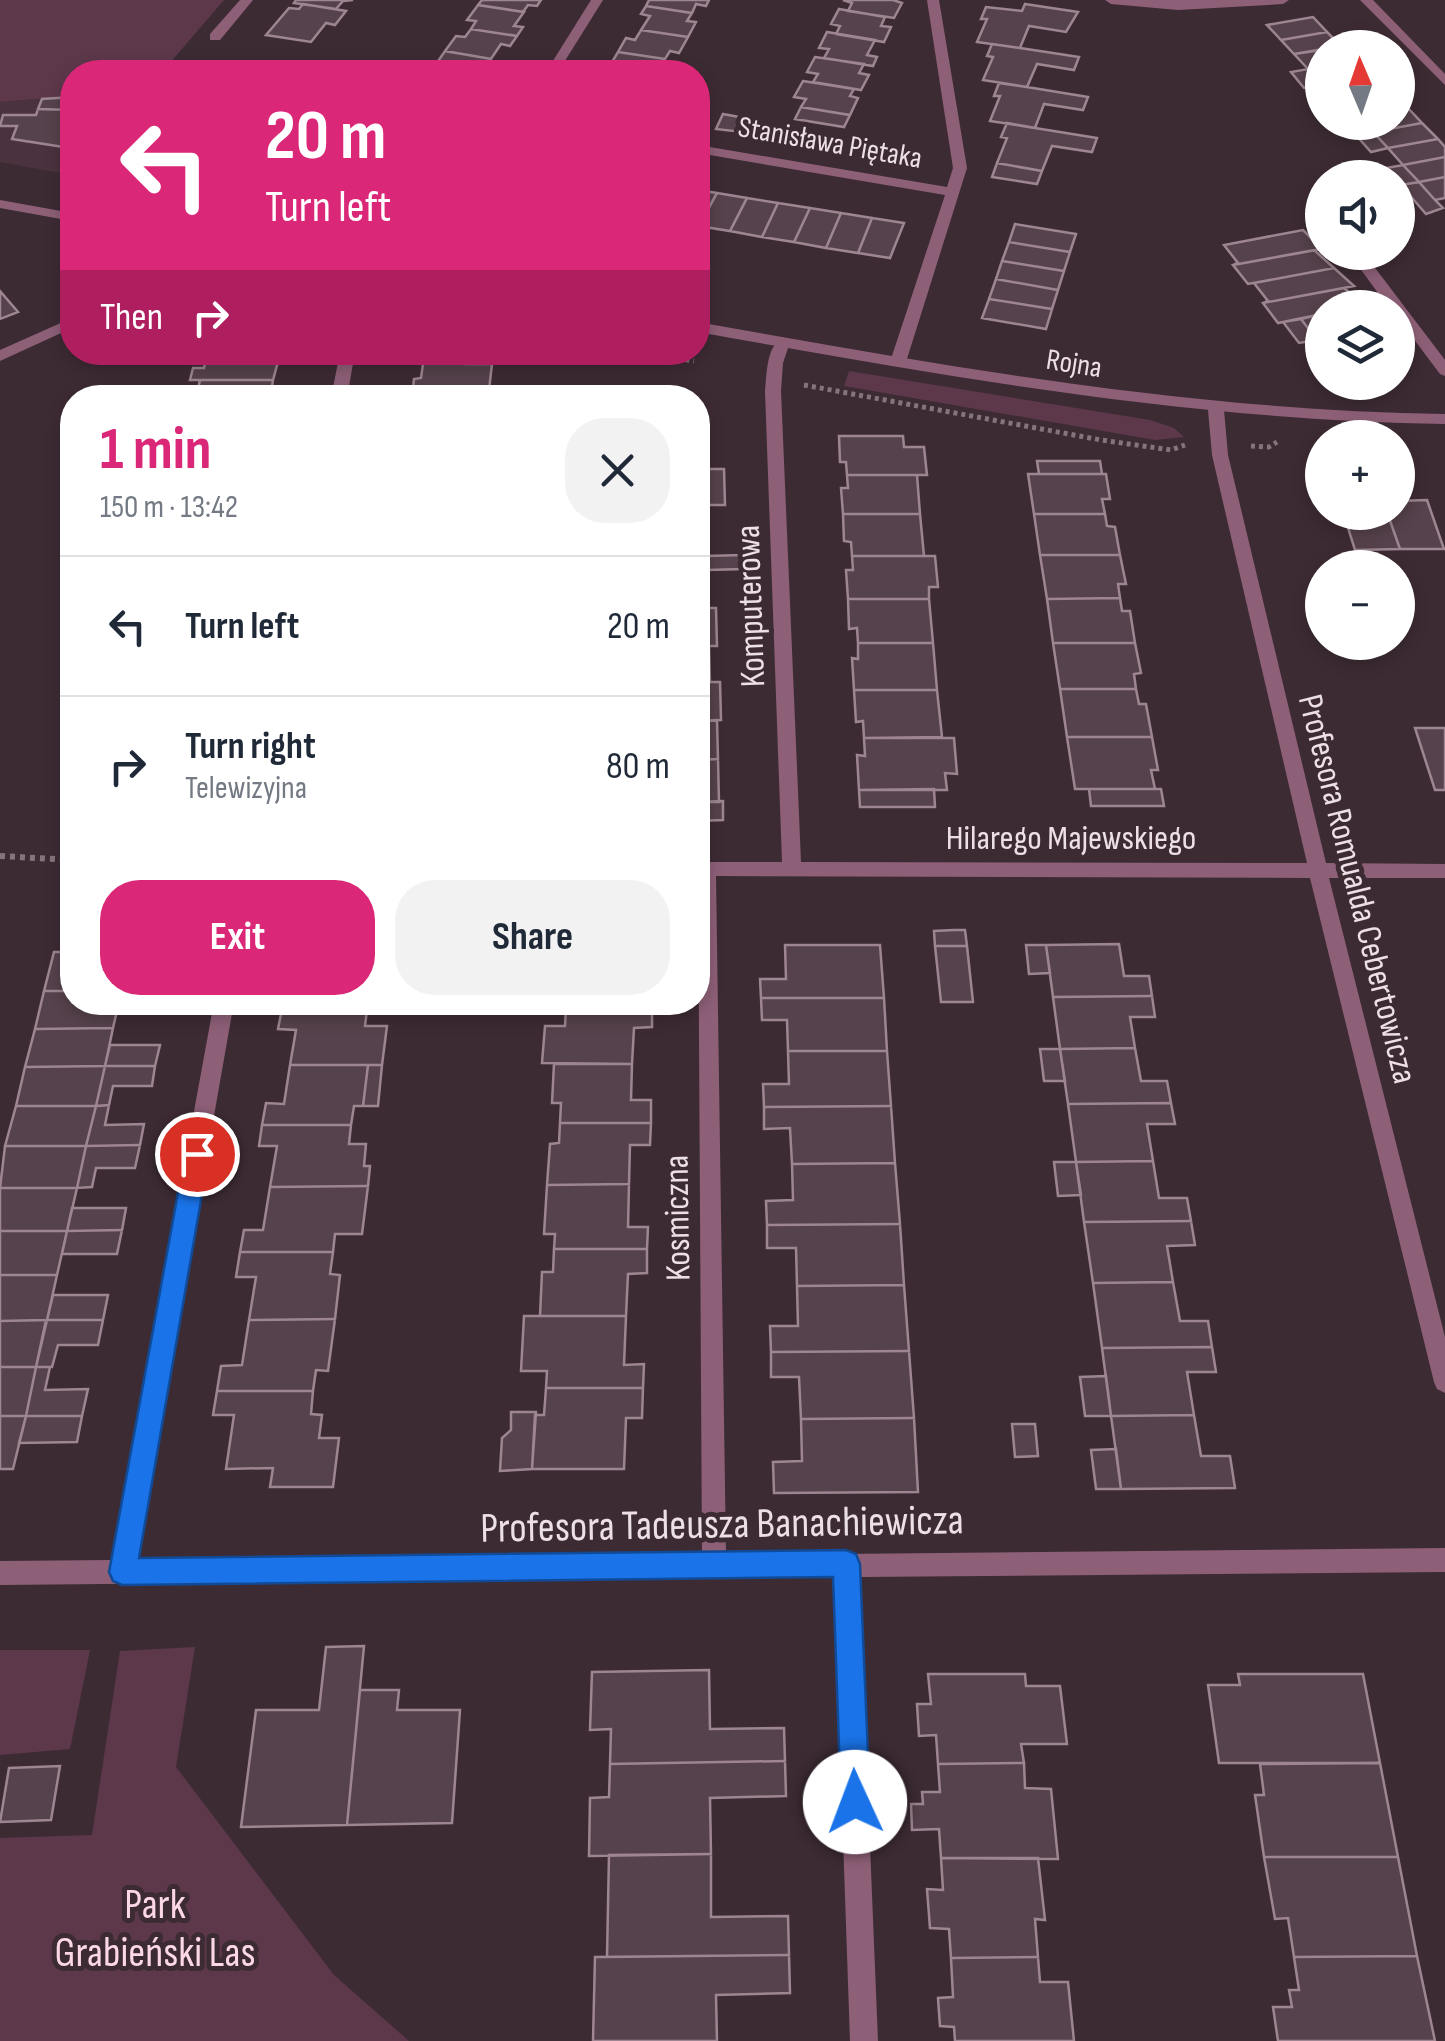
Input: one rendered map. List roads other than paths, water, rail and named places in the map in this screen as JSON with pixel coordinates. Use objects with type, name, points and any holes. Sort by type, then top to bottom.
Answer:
[{"type":"street","points":[[215,37],[246,0]]},
{"type":"street","points":[[560,60],[597,0]]},
{"type":"street","points":[[898,362],[953,192],[960,155],[934,0]]},
{"type":"street","points":[[1111,0],[1178,6],[1283,0]]},
{"type":"street","points":[[1366,0],[1445,82]]},
{"type":"street","name":"Stanisława Piętaka","points":[[710,150],[953,192]]},
{"type":"street","points":[[0,204],[60,215]]},
{"type":"street","points":[[0,356],[60,328]]},
{"type":"street","name":"Rojna","points":[[710,330],[1120,399],[1323,417],[1445,419]]},
{"type":"street","points":[[1415,332],[1445,371]]},
{"type":"street","name":"Komputerowa","points":[[784,342],[774,380],[792,870]]},
{"type":"street","name":"Profesora Romualda Cebertowicza","points":[[1216,410],[1220,455],[1318,871],[1445,1382]]},
{"type":"street","name":"Hilarego Majewskiego","points":[[710,870],[1445,871]]},
{"type":"street","points":[[122,1572],[222,1015]]},
{"type":"street","name":"Kosmiczna","points":[[705,1015],[714,1565]]},
{"type":"street","name":"Profesora Tadeusza Banachiewicza","points":[[0,1573],[1445,1560]]},
{"type":"street","points":[[846,1564],[864,2041]]},
{"type":"park label","name":"Park Grabieński Las","points":[[155,1929]]}]
